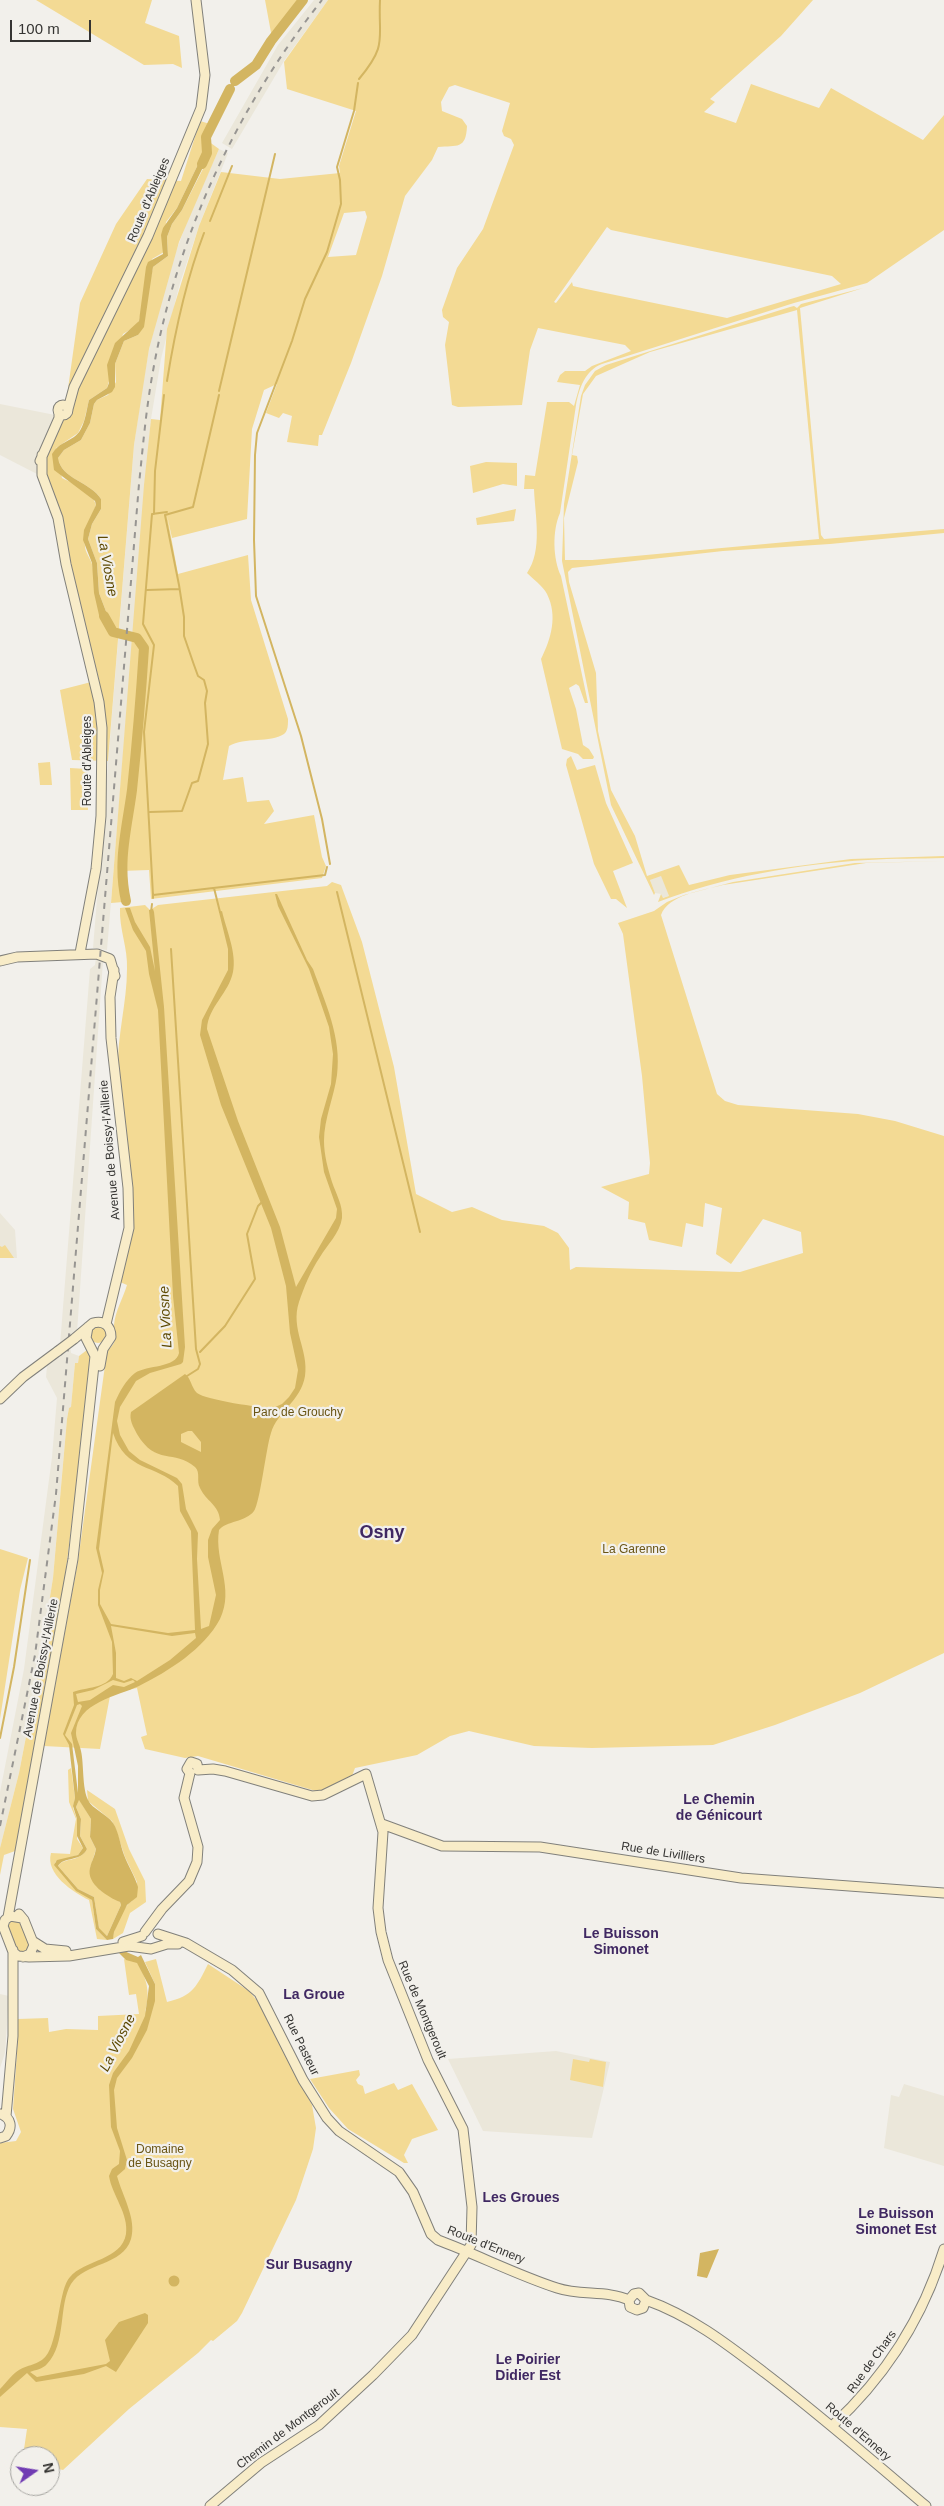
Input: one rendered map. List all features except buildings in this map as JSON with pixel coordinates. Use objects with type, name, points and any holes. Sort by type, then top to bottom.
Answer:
[{"type":"street","name":"Route d'Ableiges","points":[[80,953],[96,869],[100,816],[102,728],[97,691],[61,542],[58,518],[42,475],[42,455],[89,354],[148,236],[201,108],[205,75],[196,0]]},
{"type":"street","points":[[0,962],[17,957],[80,953]]},
{"type":"street","name":"Avenue de Boissy-l'Aillerie","points":[[80,953],[107,957],[112,962],[114,970],[110,1009],[128,1188],[129,1228],[106,1324]]},
{"type":"street","points":[[0,1399],[23,1377],[88,1327],[96,1322],[106,1324],[111,1333],[110,1340],[105,1345],[101,1356],[86,1446]]},
{"type":"street","points":[[86,1446],[95,1356],[92,1346],[86,1338],[88,1327]]},
{"type":"street","points":[[74,1339],[86,1338]]},
{"type":"street","points":[[92,1346],[105,1345]]},
{"type":"street","name":"Avenue de Boissy-l'Aillerie","points":[[3,1932],[4,1919],[14,1894],[40,1734],[63,1625],[73,1559],[86,1446]]},
{"type":"street","name":"Rue de Montgeroult","points":[[155,1920],[162,1909],[188,1881],[197,1862],[198,1848],[184,1798],[194,1771],[212,1769],[225,1771],[312,1796],[323,1795],[366,1774],[382,1824],[378,1908],[388,1960],[430,2062],[463,2129],[472,2207],[471,2245],[468,2251]]},
{"type":"street","name":"Rue de Livilliers","points":[[382,1824],[442,1846],[540,1847],[741,1878],[944,1893]]},
{"type":"street","name":"Avenue de Boissy-l'Aillerie","points":[[14,1894],[15,1908],[34,1942]]},
{"type":"street","points":[[4,1919],[15,1915],[22,1918]]},
{"type":"street","points":[[125,1944],[146,1948],[156,1947],[159,1941],[155,1920]]},
{"type":"street","points":[[146,1948],[142,1942],[144,1934],[155,1920]]},
{"type":"street","points":[[3,1932],[17,1955],[69,1956],[125,1944],[152,1931],[157,1934]]},
{"type":"street","name":"Rue Pasteur","points":[[157,1934],[186,1943],[232,1970],[250,1984],[264,1999],[303,2080],[327,2118]]},
{"type":"street","points":[[14,1974],[34,1942],[45,1949],[70,1951],[108,1947]]},
{"type":"street","name":"Rue Pasteur","points":[[156,1947],[170,1943],[183,1945],[250,1984]]},
{"type":"street","points":[[0,2138],[10,2132],[11,2126],[3,2115],[13,2036],[13,1950]]},
{"type":"street","points":[[0,2105],[6,2089]]},
{"type":"street","name":"Route d'Ennery","points":[[327,2118],[339,2131],[399,2172],[414,2192],[431,2234],[438,2240],[557,2288],[579,2293],[619,2295],[629,2300],[630,2307],[636,2310],[643,2308],[646,2300],[698,2324],[832,2426],[926,2506]]},
{"type":"street","name":"Rue de Chars","points":[[832,2426],[870,2389],[905,2340],[933,2279],[944,2249]]},
{"type":"street","name":"Chemin de Montgeroult","points":[[210,2506],[261,2463],[319,2424],[359,2389],[412,2334],[448,2276],[468,2251]]},
{"type":"shaded area","points":[[314,0],[328,0],[284,61],[232,149],[222,143],[278,45]]},
{"type":"shaded area","points":[[219,149],[228,153],[199,226],[180,283],[161,359],[151,419],[107,950],[93,948],[134,445],[142,389],[149,349],[169,270],[190,214]]},
{"type":"shaded area","points":[[204,152],[210,153],[167,237],[168,256],[153,267],[144,327],[138,335],[124,341],[115,364],[115,387],[112,392],[97,400],[94,404],[90,423],[81,440],[64,450],[58,458],[60,465],[70,476],[90,488],[101,499],[101,509],[92,524],[88,539],[97,563],[99,593],[110,622],[109,632],[99,615],[94,593],[92,563],[83,540],[84,530],[96,505],[95,501],[54,470],[52,454],[59,446],[78,434],[83,425],[89,400],[107,388],[109,383],[107,365],[115,343],[139,321],[148,262],[163,254],[161,235],[163,228],[177,208]]},
{"type":"shaded area","points":[[0,404],[55,415],[38,453],[37,474],[0,455]]},
{"type":"shaded area","points":[[661,875],[669,896],[662,898],[661,894],[655,893],[650,880]]},
{"type":"shaded area","points":[[275,894],[277,894],[307,960],[313,969],[335,1034],[338,1061],[337,1075],[324,1133],[324,1146],[325,1157],[340,1204],[342,1218],[336,1234],[311,1273],[299,1302],[297,1321],[306,1366],[305,1376],[299,1392],[278,1419],[271,1433],[256,1506],[250,1515],[219,1530],[219,1553],[225,1585],[224,1608],[220,1619],[205,1640],[185,1658],[139,1686],[110,1697],[90,1708],[83,1714],[78,1723],[76,1735],[82,1756],[86,1795],[90,1803],[110,1820],[115,1827],[124,1855],[138,1887],[137,1897],[127,1905],[114,1932],[113,1939],[107,1940],[96,1929],[92,1900],[76,1891],[54,1865],[57,1860],[78,1855],[83,1848],[77,1836],[69,1745],[63,1734],[74,1705],[73,1692],[101,1685],[110,1679],[113,1674],[112,1642],[98,1605],[98,1590],[102,1573],[96,1548],[115,1402],[124,1386],[135,1373],[140,1370],[167,1364],[177,1358],[179,1353],[173,1296],[158,1010],[149,974],[146,951],[133,930],[125,908],[130,908],[135,922],[150,947],[155,971],[149,910],[153,909],[154,912],[164,1007],[185,1347],[181,1364],[150,1373],[136,1381],[120,1407],[117,1421],[120,1435],[129,1451],[140,1460],[177,1478],[182,1484],[186,1509],[198,1533],[197,1559],[201,1629],[209,1626],[216,1595],[208,1557],[208,1540],[212,1529],[220,1520],[219,1515],[200,1488],[197,1469],[180,1459],[158,1454],[144,1444],[132,1423],[131,1412],[185,1374],[195,1391],[202,1396],[257,1407],[273,1408],[282,1404],[295,1388],[298,1370],[290,1333],[286,1286],[271,1228],[221,1105],[200,1035],[202,1020],[228,970],[228,949],[219,912],[222,911],[234,957],[234,965],[231,980],[211,1014],[207,1029],[238,1121],[280,1227],[296,1287],[336,1218],[337,1209],[324,1172],[319,1137],[321,1119],[331,1084],[333,1054],[329,1027],[309,969],[278,906]],"holes":[[[192,1431],[201,1442],[201,1452],[181,1442],[181,1434]],[[113,1433],[119,1446],[133,1461],[160,1474],[178,1486],[180,1511],[191,1531],[195,1630],[168,1633],[111,1624],[100,1604],[100,1590],[104,1571],[99,1549]],[[111,1626],[172,1636],[195,1633],[196,1638],[170,1660],[137,1681],[131,1678],[124,1681],[116,1678],[116,1653]],[[113,1680],[124,1683],[133,1680],[135,1682],[124,1687],[113,1685],[90,1700],[78,1702],[76,1694],[93,1690]],[[80,1704],[82,1706],[71,1733],[78,1766],[78,1793],[72,1744],[65,1735],[77,1705]],[[79,1800],[91,1819],[90,1837],[96,1849],[90,1868],[91,1879],[99,1889],[120,1902],[121,1905],[107,1936],[99,1928],[94,1897],[78,1889],[58,1866],[64,1861],[81,1856],[87,1849],[80,1836],[81,1819],[76,1807]]]},
{"type":"shaded area","points":[[96,958],[103,961],[77,1332],[60,1345],[90,969],[95,965]]},
{"type":"shaded area","points":[[0,1213],[15,1230],[17,1258],[0,1258]]},
{"type":"shaded area","points":[[70,1346],[71,1353],[79,1356],[78,1363],[75,1363],[71,1408],[69,1408],[67,1419],[53,1578],[36,1685],[19,1773],[0,1848],[0,1792],[24,1669],[52,1457],[57,1398],[46,1377],[47,1366]]},
{"type":"shaded area","points":[[124,1951],[138,1957],[141,1955],[155,1984],[155,2001],[147,2030],[132,2058],[117,2078],[114,2090],[117,2128],[127,2160],[125,2169],[117,2176],[131,2215],[131,2239],[127,2248],[120,2254],[85,2271],[71,2284],[67,2293],[60,2335],[53,2355],[45,2366],[30,2372],[37,2377],[106,2364],[110,2361],[105,2340],[119,2322],[145,2313],[148,2315],[148,2323],[116,2372],[106,2366],[84,2374],[36,2382],[27,2373],[0,2397],[0,2389],[14,2374],[42,2360],[48,2353],[55,2335],[63,2291],[70,2277],[76,2271],[110,2255],[118,2249],[123,2243],[126,2234],[123,2212],[109,2176],[112,2169],[119,2164],[120,2151],[111,2127],[109,2085],[113,2073],[129,2051],[145,2016],[149,1986],[137,1963],[126,1960],[118,1952]]},
{"type":"shaded area","points":[[0,1994],[9,1996],[5,2053],[0,2068]]},
{"type":"shaded area","points":[[556,2051],[610,2062],[592,2138],[483,2131],[448,2059]]},
{"type":"shaded area","points":[[904,2084],[944,2096],[944,2166],[884,2148],[891,2095],[899,2097]]},
{"type":"shaded area","points":[[719,2249],[707,2278],[697,2276],[700,2253]]},
{"type":"shaded area","points":[[174,2275],[180,2281],[174,2287],[168,2281]]},
{"type":"green space","points":[[36,0],[152,0],[145,23],[179,36],[182,68],[173,64],[144,65]]},
{"type":"green space","points":[[265,0],[303,0],[272,38]]},
{"type":"green space","points":[[328,0],[813,0],[781,36],[710,99],[715,102],[704,112],[736,123],[751,84],[819,108],[831,88],[923,140],[944,115],[944,230],[867,283],[794,303],[602,364],[587,375],[581,387],[576,405],[554,545],[556,562],[561,576],[588,703],[585,703],[579,686],[576,684],[569,688],[576,709],[583,745],[589,749],[594,757],[593,759],[583,759],[578,754],[562,749],[541,659],[548,644],[553,619],[547,594],[527,573],[535,554],[537,532],[534,489],[524,489],[525,475],[535,476],[547,402],[569,402],[574,406],[580,385],[557,382],[560,375],[565,371],[585,371],[592,366],[631,351],[625,345],[538,328],[530,350],[522,405],[458,407],[452,405],[445,345],[449,322],[443,317],[442,310],[457,268],[483,229],[514,145],[511,139],[504,136],[502,131],[510,103],[455,85],[449,87],[441,102],[442,111],[462,119],[467,126],[465,139],[459,145],[438,147],[432,160],[405,196],[382,276],[351,363],[322,435],[319,435],[318,446],[287,442],[292,416],[283,413],[279,418],[266,413],[277,384],[264,390],[252,429],[247,519],[172,538],[167,515],[178,574],[248,555],[251,600],[288,719],[288,726],[285,733],[278,737],[235,743],[229,746],[223,780],[243,777],[247,802],[269,800],[274,811],[264,824],[314,815],[322,857],[326,866],[322,878],[151,899],[149,870],[120,871],[123,902],[111,903],[144,485],[151,419],[160,420],[167,329],[199,226],[221,172],[280,179],[340,173],[339,166],[356,111],[287,89],[284,62]],"holes":[[[365,211],[367,217],[356,255],[328,257],[344,213]],[[607,227],[611,230],[832,276],[841,284],[727,318],[573,286],[572,282],[556,303],[554,302]]]},
{"type":"green space","points":[[200,121],[210,124],[208,141],[219,149],[179,242],[149,349],[134,445],[108,761],[72,760],[60,690],[99,680],[58,518],[42,483],[44,455],[65,410],[80,303],[116,224],[147,179],[181,181]],"holes":[[[204,152],[206,163],[182,210],[172,224],[167,237],[168,256],[153,267],[138,335],[124,341],[115,364],[116,382],[108,395],[97,400],[94,404],[90,423],[81,440],[64,450],[58,458],[56,448],[78,433],[84,421],[89,400],[107,388],[123,334],[136,326],[139,321],[152,259],[164,252],[166,222],[177,208]],[[58,458],[60,465],[70,476],[90,488],[101,499],[101,509],[92,524],[88,539],[97,563],[99,593],[110,622],[109,631],[100,614],[92,564],[84,541],[86,530],[96,505],[87,492],[62,478]]]},
{"type":"green space","points":[[863,288],[800,308],[821,535],[824,539],[944,529],[944,533],[830,544],[723,551],[572,568],[568,572],[569,582],[596,673],[598,731],[611,790],[635,836],[647,876],[679,865],[689,885],[730,875],[851,859],[944,856],[944,858],[868,860],[788,868],[708,885],[658,902],[661,894],[663,898],[669,896],[661,876],[650,880],[654,895],[611,805],[562,561],[564,504],[581,396],[585,385],[595,371],[606,365],[790,307],[794,306],[797,308],[801,304]],"holes":[[[797,310],[819,539],[592,560],[565,560],[564,518],[578,462],[577,456],[572,455],[583,394],[596,376],[650,352]]]},
{"type":"green space","points":[[486,462],[517,463],[517,486],[503,484],[473,493],[470,466]]},
{"type":"green space","points":[[516,509],[514,521],[477,525],[476,518]]},
{"type":"green space","points":[[571,756],[577,770],[595,765],[606,803],[633,863],[613,871],[627,908],[616,899],[611,899],[594,864],[566,765],[567,759]]},
{"type":"green space","points":[[50,762],[52,785],[40,785],[38,763]]},
{"type":"green space","points":[[70,768],[87,769],[88,810],[71,810]]},
{"type":"green space","points":[[944,861],[866,863],[712,888],[733,882],[855,863]]},
{"type":"green space","points":[[332,882],[341,885],[362,942],[394,1067],[416,1194],[452,1212],[472,1207],[502,1220],[544,1226],[558,1233],[569,1248],[570,1270],[576,1267],[740,1272],[803,1253],[801,1232],[763,1219],[731,1264],[716,1254],[722,1208],[705,1203],[703,1227],[686,1223],[682,1247],[649,1240],[645,1223],[628,1219],[629,1202],[601,1187],[649,1174],[650,1163],[642,1076],[623,934],[618,923],[654,911],[667,902],[691,893],[671,903],[661,915],[717,1094],[725,1101],[738,1105],[858,1114],[895,1121],[944,1136],[944,1653],[860,1693],[775,1725],[713,1745],[592,1748],[534,1746],[469,1731],[450,1736],[417,1755],[355,1768],[352,1776],[319,1792],[198,1756],[185,1758],[145,1749],[141,1737],[147,1735],[137,1688],[110,1696],[100,1749],[44,1746],[78,1561],[107,1351],[115,1341],[114,1329],[117,1310],[127,1285],[120,1282],[131,1235],[118,1070],[127,969],[120,908],[145,905],[150,910],[158,905],[327,886]]},
{"type":"green space","points":[[5,1245],[14,1258],[0,1258],[0,1246]]},
{"type":"green space","points":[[98,1325],[104,1328],[107,1334],[104,1340],[98,1343],[92,1340],[89,1334],[92,1328]]},
{"type":"green space","points":[[87,1350],[93,1356],[63,1593],[15,1851],[4,1855],[0,1875],[0,1848],[19,1773],[36,1685],[53,1578],[67,1419],[69,1408],[71,1407],[75,1363],[78,1363],[79,1356]]},
{"type":"green space","points":[[0,1549],[28,1558],[20,1590],[0,1719]]},
{"type":"green space","points":[[71,1768],[75,1798],[73,1808],[78,1822],[77,1839],[83,1848],[78,1855],[55,1862],[78,1892],[92,1900],[96,1929],[107,1940],[97,1939],[89,1900],[68,1887],[56,1875],[50,1861],[51,1853],[70,1854],[76,1819],[69,1802],[68,1770]]},
{"type":"green space","points":[[87,1790],[115,1809],[129,1849],[145,1881],[146,1902],[130,1913],[123,1933],[113,1939],[120,1918],[132,1901],[137,1882],[125,1857],[112,1821],[88,1801]]},
{"type":"green space","points":[[79,1799],[91,1819],[90,1837],[96,1849],[90,1869],[100,1890],[120,1902],[121,1905],[107,1936],[99,1929],[94,1897],[78,1889],[58,1866],[80,1856],[87,1849],[80,1836],[81,1819],[76,1807]]},
{"type":"green space","points":[[12,1920],[20,1921],[30,1944],[26,1952],[16,1950],[7,1927]]},
{"type":"green space","name":"Domaine de Busagny","points":[[124,1959],[137,1962],[144,1975],[148,1993],[145,2013],[155,1984],[145,1962],[156,1959],[167,2002],[183,1997],[193,1989],[208,1964],[249,1991],[260,2004],[312,2105],[316,2128],[313,2149],[296,2200],[237,2321],[213,2341],[211,2340],[198,2353],[129,2409],[63,2470],[60,2469],[60,2446],[24,2446],[27,2429],[0,2427],[0,2143],[16,2141],[21,2132],[13,2109],[18,2019],[48,2018],[49,2032],[66,2029],[98,2030],[98,2016],[139,2014],[136,1994],[129,1995]]},
{"type":"green space","points":[[573,2059],[589,2062],[590,2059],[606,2062],[603,2087],[570,2080]]},
{"type":"green space","points":[[359,2070],[360,2075],[356,2080],[358,2084],[363,2086],[365,2094],[394,2083],[398,2090],[412,2084],[438,2130],[412,2139],[404,2155],[408,2163],[404,2163],[348,2129],[329,2108],[310,2079]]},
{"type":"waterway","name":"La Viosne","points":[[235,81],[256,65],[271,41],[303,0]]},
{"type":"waterway","points":[[359,79],[378,49],[380,41],[380,0]]},
{"type":"waterway","points":[[330,864],[322,819],[301,736],[256,596],[254,540],[255,455],[257,433],[292,341],[305,299],[327,252],[341,204],[340,180],[337,167],[354,111],[358,83]]},
{"type":"waterway","name":"La Viosne","points":[[202,164],[207,153],[206,137],[230,89]]},
{"type":"waterway","points":[[219,391],[275,154]]},
{"type":"waterway","points":[[210,221],[232,166]]},
{"type":"waterway","points":[[167,381],[182,306],[204,233]]},
{"type":"waterway","points":[[154,514],[155,471],[164,395]]},
{"type":"waterway","points":[[150,812],[182,811],[192,783],[198,781],[208,744],[205,703],[207,691],[204,680],[198,676],[184,636],[184,617],[179,585],[165,515],[193,507],[219,395]]},
{"type":"waterway","points":[[153,895],[144,732],[154,645],[143,624],[152,514],[167,512]]},
{"type":"waterway","points":[[147,590],[179,589]]},
{"type":"waterway","name":"La Viosne","points":[[104,616],[113,632],[137,638],[144,648],[134,772],[122,873],[126,901]]},
{"type":"waterway","points":[[153,898],[153,895],[325,875],[327,867]]},
{"type":"waterway","points":[[214,888],[220,912]]},
{"type":"waterway","points":[[337,892],[420,1232]]},
{"type":"waterway","points":[[151,912],[152,904]]},
{"type":"waterway","points":[[171,949],[196,1349],[200,1364],[198,1369],[187,1376]]},
{"type":"waterway","points":[[200,1352],[225,1326],[255,1279],[247,1234],[258,1206],[263,1201]]},
{"type":"waterway","points":[[0,1738],[14,1667],[30,1560]]},
{"type":"railway","points":[[0,1826],[35,1655],[56,1494],[139,484],[153,371],[164,320],[178,271],[195,222],[215,175],[263,84],[291,41],[322,0]]},
{"type":"district","name":"Osny","points":[[382,1533]]},
{"type":"district","name":"Le Chemin de Génicourt","points":[[719,1808]]},
{"type":"district","name":"Le Buisson Simonet","points":[[621,1942]]},
{"type":"district","name":"La Groue","points":[[314,1995]]},
{"type":"district","name":"Les Groues","points":[[521,2198]]},
{"type":"district","name":"Le Buisson Simonet Est","points":[[896,2222]]},
{"type":"district","name":"Sur Busagny","points":[[309,2265]]},
{"type":"district","name":"Le Poirier Didier Est","points":[[528,2368]]},
{"type":"park label","name":"Parc de Grouchy","points":[[298,1413]]},
{"type":"park label","name":"La Garenne","points":[[634,1550]]}]
